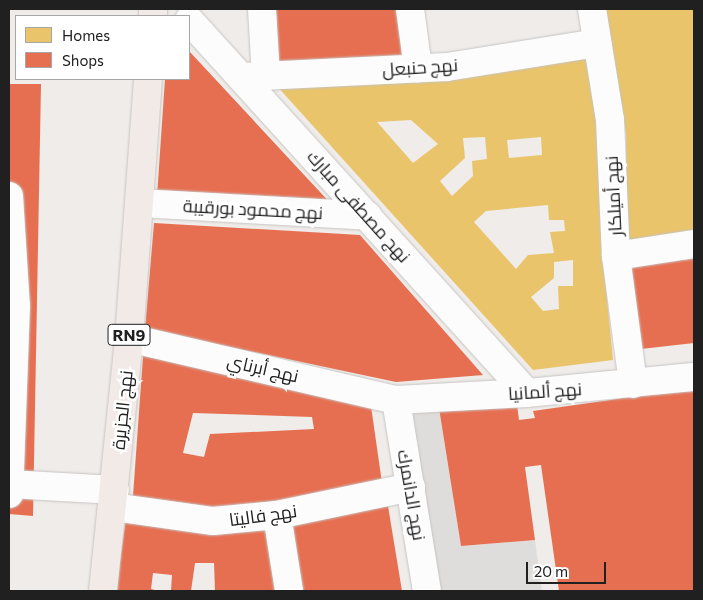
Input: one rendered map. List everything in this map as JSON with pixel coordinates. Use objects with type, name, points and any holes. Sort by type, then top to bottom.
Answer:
[{"type":"main road","name":"نهج الجزيرة","points":[[103,591],[114,499],[119,424],[129,338],[148,80]]},
{"type":"street","points":[[253,76],[262,9]]},
{"type":"street","points":[[410,9],[418,68]]},
{"type":"street","name":"نهج أميلكار","points":[[592,9],[610,120],[616,256],[633,384]]},
{"type":"street","name":"نهج مصطفى مبارك","points":[[190,21],[253,76],[368,216],[527,393]]},
{"type":"street","name":"نهج حنبعل","points":[[253,76],[447,66],[597,43]]},
{"type":"street","points":[[9,196],[12,306],[9,494]]},
{"type":"street","name":"نهج محمود بورقيبة","points":[[139,203],[368,216]]},
{"type":"street","points":[[616,256],[694,244]]},
{"type":"street","name":"نهج أبرناي","points":[[129,338],[396,400]]},
{"type":"street","name":"نهج ألمانيا","points":[[396,400],[527,393],[694,377]]},
{"type":"street","name":"نهج الدانمرك","points":[[396,400],[427,591]]},
{"type":"street","name":"نهج فاليتا","points":[[9,484],[114,499],[213,521],[277,515],[411,487]]},
{"type":"street","points":[[277,515],[289,591]]},
{"type":"shaded area","points":[[439,408],[461,546],[535,540],[542,591],[436,591],[408,412]]},
{"type":"building: Homes","points":[[606,9],[694,9],[694,238],[627,246],[626,134]]},
{"type":"building: Homes","points":[[587,58],[599,120],[603,257],[613,360],[533,370],[276,85]],"holes":[[[411,120],[438,144],[413,163],[377,122]],[[485,137],[487,159],[472,161],[473,176],[452,196],[440,181],[465,158],[463,138]],[[541,137],[542,155],[509,158],[507,140]],[[548,205],[549,220],[564,220],[565,231],[550,232],[554,253],[528,255],[516,269],[474,222],[486,211]],[[573,260],[573,286],[558,286],[559,309],[543,311],[531,297],[554,278],[554,262]]]},
{"type":"building: Shops","points":[[270,9],[401,9],[409,59],[274,67]]},
{"type":"building: Shops","points":[[190,52],[333,206],[157,196],[165,80],[190,80]]},
{"type":"building: Shops","points":[[9,84],[41,84],[33,516],[9,514]]},
{"type":"building: Shops","points":[[154,223],[360,235],[483,375],[396,382],[145,329]]},
{"type":"building: Shops","points":[[694,252],[694,343],[641,349],[630,260]]},
{"type":"building: Shops","points":[[143,356],[370,399],[382,483],[234,510],[133,496]],"holes":[[[193,413],[312,417],[314,429],[210,434],[204,457],[183,453]]]},
{"type":"building: Shops","points":[[694,388],[694,591],[559,591],[541,465],[525,467],[535,540],[461,546],[439,408],[516,397],[519,420],[535,418],[533,411]]},
{"type":"building: Shops","points":[[388,506],[402,591],[299,591],[288,522]]},
{"type":"building: Shops","points":[[126,518],[267,526],[276,591],[215,591],[214,563],[195,563],[191,591],[171,591],[172,575],[153,573],[151,589],[159,591],[116,591]]}]
